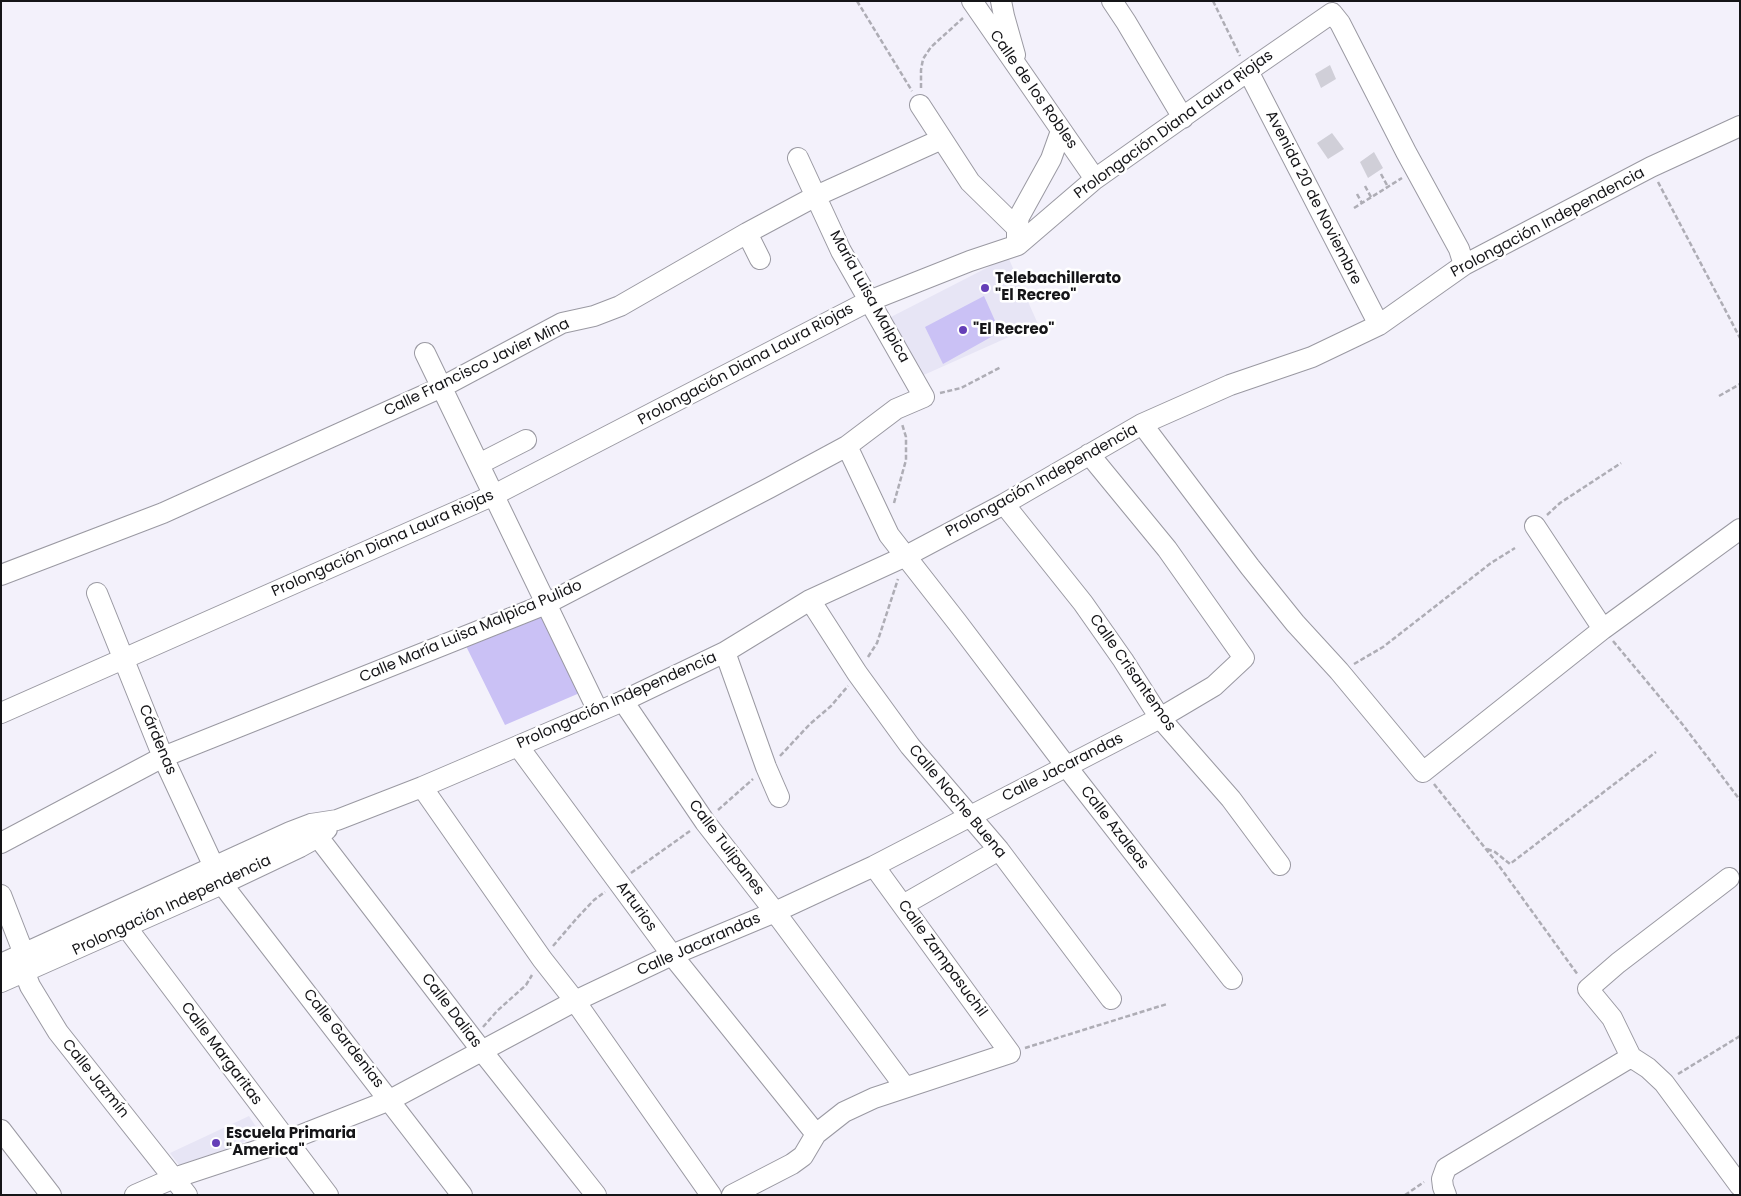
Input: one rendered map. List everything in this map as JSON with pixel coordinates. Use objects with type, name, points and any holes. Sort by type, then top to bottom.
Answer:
[{"type":"street","points":[[1002,1],[1004,16],[1019,69]]},
{"type":"street","points":[[1112,1],[1183,118]]},
{"type":"street","name":"Calle de los Robles","points":[[976,3],[1095,179]]},
{"type":"street","name":"Prolongación Diana Laura Riojas","points":[[1,712],[494,495],[869,301],[970,261],[1017,236],[1332,13],[1340,23],[1406,152],[1459,249],[1464,265]]},
{"type":"street","name":"Avenida 20 de Noviembre","points":[[1248,71],[1379,325]]},
{"type":"street","points":[[920,105],[970,182],[1017,236]]},
{"type":"street","name":"Prolongación Independencia","points":[[1,982],[25,963],[218,876],[300,847],[314,831],[337,820],[422,787],[623,701],[725,652],[810,600],[906,556],[1004,504],[1142,424],[1230,386],[1312,357],[1379,325],[1464,265],[1650,167],[1740,126]]},
{"type":"street","points":[[1017,236],[1019,217],[1051,158],[1061,131]]},
{"type":"street","name":"Calle Francisco Javier Mina","points":[[1,575],[162,513],[442,387],[562,323],[594,316],[620,306],[747,233],[816,196],[942,139]]},
{"type":"street","name":"María Luisa Malpica","points":[[798,158],[841,251],[924,397]]},
{"type":"street","points":[[747,233],[760,259]]},
{"type":"street","points":[[425,353],[598,711]]},
{"type":"street","name":"Calle María Luisa Malpica Pulido","points":[[1,843],[163,757],[546,604],[695,528],[847,446],[896,409],[924,397]]},
{"type":"street","points":[[1142,424],[1250,567],[1295,623],[1339,671],[1424,772],[1603,629],[1740,529]]},
{"type":"street","points":[[479,464],[526,440]]},
{"type":"street","name":"Calle Azaleas","points":[[847,446],[889,535],[1232,979]]},
{"type":"street","name":"Calle Jacarandas","points":[[135,1195],[174,1178],[286,1141],[390,1100],[575,1001],[672,955],[775,912],[874,866],[1160,718],[1214,686],[1244,658],[1167,549],[1089,454]]},
{"type":"street","name":"Calle Crisantemos","points":[[1004,504],[1083,604],[1123,660],[1160,718],[1231,799],[1280,865]]},
{"type":"street","points":[[1535,526],[1603,629]]},
{"type":"street","name":"Cárdenas","points":[[97,593],[163,757],[218,876]]},
{"type":"street","name":"Calle Noche Buena","points":[[810,600],[857,673],[910,746],[999,850],[1111,999]]},
{"type":"street","points":[[725,652],[766,767],[779,797]]},
{"type":"street","name":"Calle Tulipanes","points":[[623,701],[705,822],[775,912],[905,1087]]},
{"type":"street","name":"Arturios","points":[[518,746],[672,955],[816,1134]]},
{"type":"street","points":[[422,787],[711,1195]]},
{"type":"street","name":"Calle Dalias","points":[[314,831],[482,1051],[596,1195]]},
{"type":"street","points":[[904,905],[999,850]]},
{"type":"street","name":"Calle Zampasuchil","points":[[874,866],[1010,1053]]},
{"type":"street","name":"Calle Gardenias","points":[[218,876],[462,1195]]},
{"type":"street","points":[[1729,878],[1618,963],[1588,989],[1612,1018],[1632,1057],[1648,1068],[1664,1083],[1740,1186]]},
{"type":"street","name":"Calle Jazmín","points":[[1,895],[25,963],[30,986],[58,1032],[187,1195]]},
{"type":"street","name":"Calle Margaritas","points":[[123,919],[286,1141],[328,1195]]},
{"type":"street","name":"Prolongación Independencia","points":[[1,964],[25,963]]},
{"type":"street","points":[[732,1195],[792,1164],[803,1156],[816,1134],[844,1112],[874,1098],[1010,1053]]},
{"type":"street","points":[[1446,1195],[1442,1179],[1446,1168],[1632,1057]]},
{"type":"street","points":[[1,1130],[51,1195]]},
{"type":"path","points":[[857,1],[920,105]]},
{"type":"path","points":[[1214,1],[1248,71]]},
{"type":"path","points":[[920,105],[923,58],[936,41],[976,3]]},
{"type":"path","points":[[1650,167],[1740,338]]},
{"type":"path","points":[[1381,174],[1388,187]]},
{"type":"path","points":[[1354,208],[1408,175]]},
{"type":"path","points":[[1365,186],[1371,197]]},
{"type":"path","points":[[1357,194],[1362,203]]},
{"type":"path","points":[[924,397],[961,388],[1000,367]]},
{"type":"path","points":[[1719,396],[1740,384]]},
{"type":"path","points":[[894,504],[908,447],[896,409]]},
{"type":"path","points":[[1535,526],[1560,503],[1621,463]]},
{"type":"path","points":[[1339,671],[1383,647],[1491,563],[1515,548]]},
{"type":"path","points":[[1603,629],[1683,725],[1740,800]]},
{"type":"path","points":[[1486,848],[1510,864],[1656,752]]},
{"type":"path","points":[[1424,772],[1486,848],[1588,989]]},
{"type":"path","points":[[1010,1053],[1167,1004]]},
{"type":"path","points":[[1664,1083],[1740,1036]]},
{"type":"shaded area","name":"Telebachillerato \"El Recreo\"","points":[[1008,257],[1038,324],[917,378],[887,319]]},
{"type":"shaded area","name":"\"El Recreo\"","points":[[984,296],[1000,332],[943,364],[925,327]]},
{"type":"shaded area","points":[[545,609],[582,692],[505,725],[465,644]]},
{"type":"shaded area","name":"Escuela Primaria \"America\"","points":[[249,1116],[260,1133],[185,1173],[170,1153]]},
{"type":"building","points":[[1330,65],[1336,79],[1321,88],[1315,74]]},
{"type":"building","points":[[1332,133],[1344,149],[1328,159],[1317,143]]},
{"type":"building","points":[[1374,152],[1383,168],[1368,178],[1360,162]]},
{"type":"place","name":"Telebachillerato \"El Recreo\"","points":[[985,288]]},
{"type":"place","name":"\"El Recreo\"","points":[[963,330]]},
{"type":"place","name":"Escuela Primaria \"America\"","points":[[216,1143]]}]
